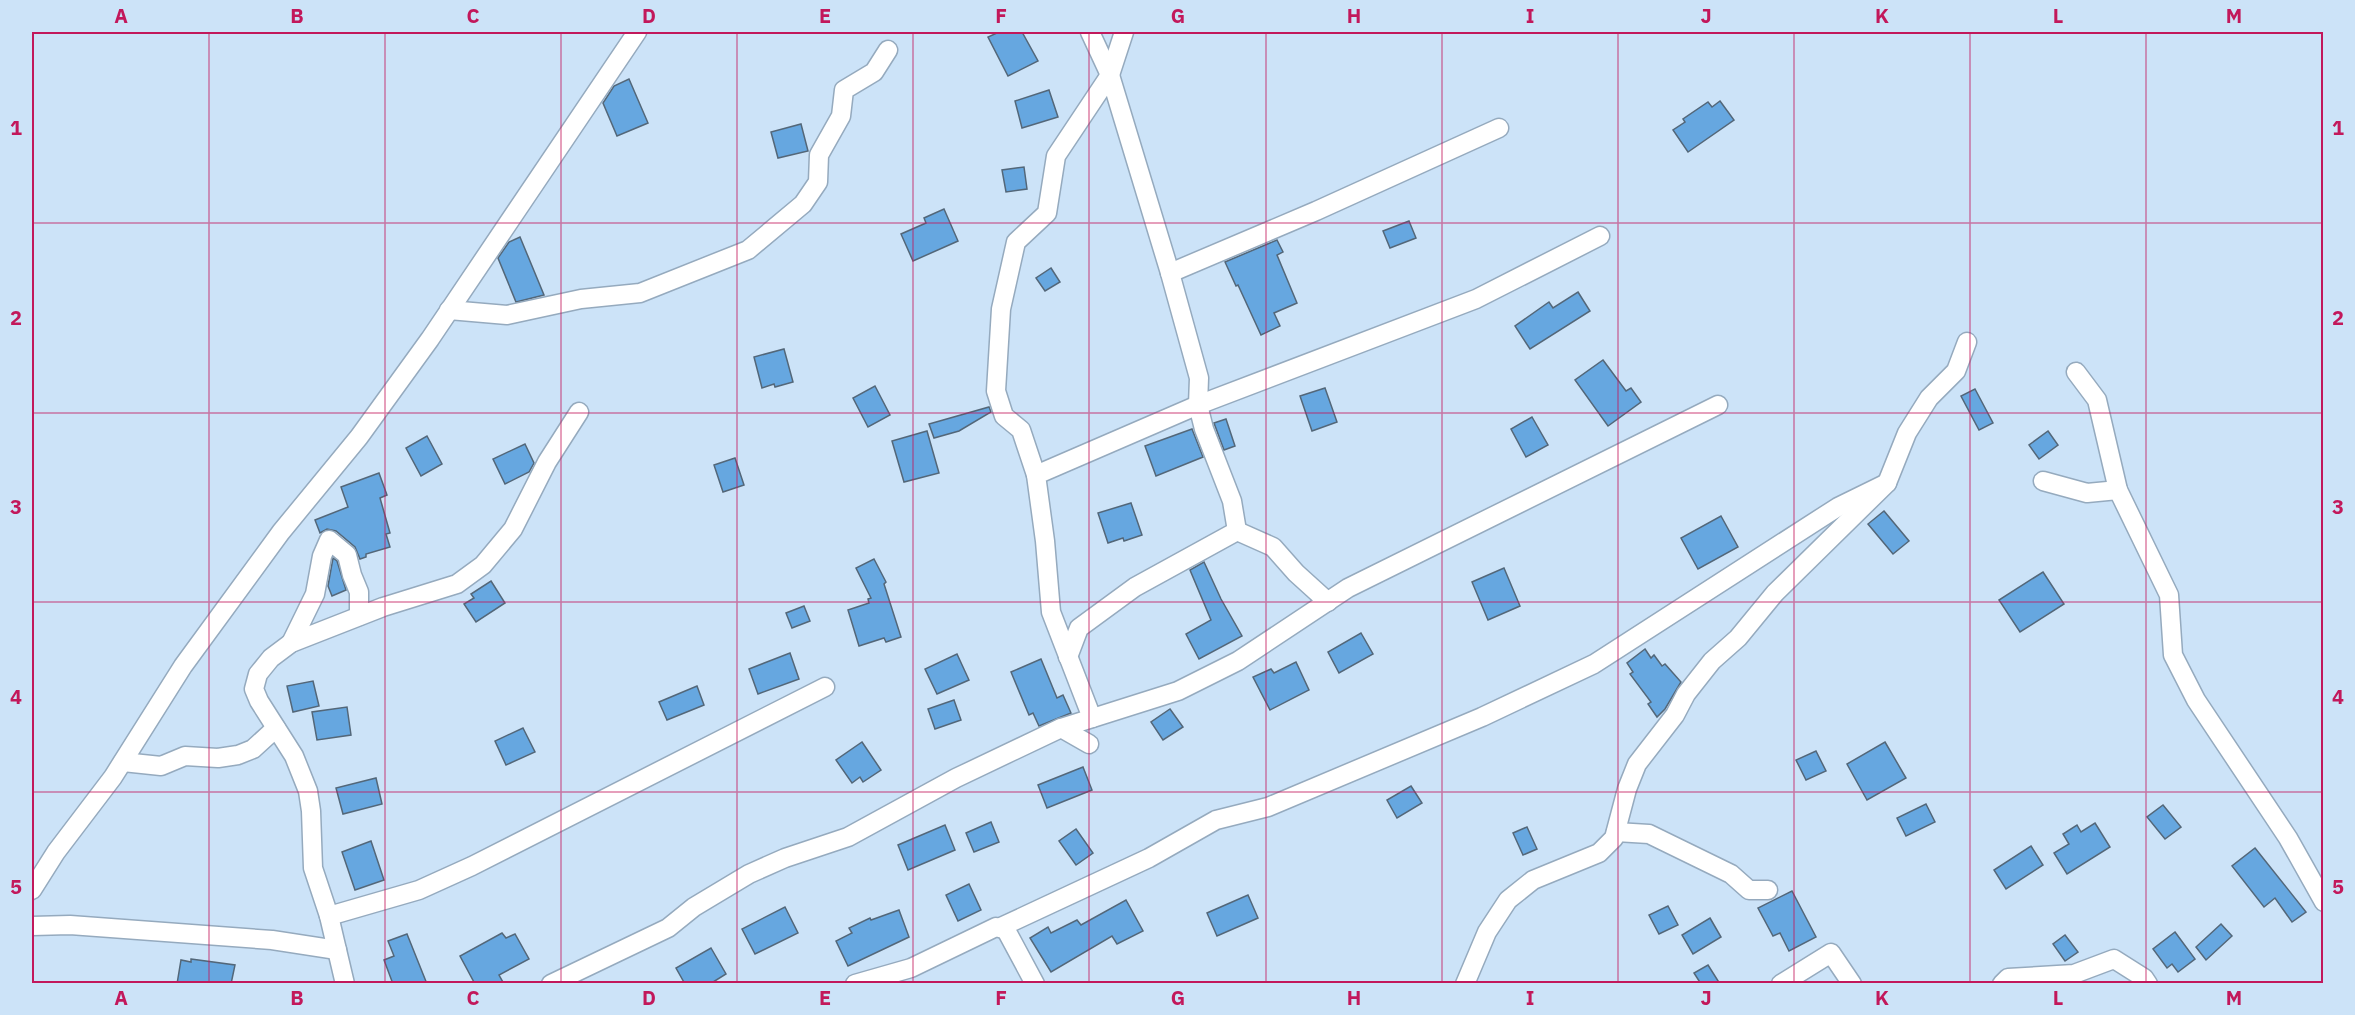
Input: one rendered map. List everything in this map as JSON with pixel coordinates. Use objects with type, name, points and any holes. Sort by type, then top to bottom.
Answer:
[{"type":"street","points":[[32,890],[56,852],[123,762],[183,666],[281,532],[359,437],[449,310],[637,32]]},
{"type":"street","points":[[1090,32],[1110,75],[1170,273],[1199,378],[1198,405],[1204,429],[1232,501],[1238,531]]},
{"type":"street","points":[[1092,718],[1050,612],[1045,541],[1036,475],[1022,430],[1004,416],[996,392],[1001,309],[1016,242],[1047,213],[1056,156],[1110,75],[1124,32]]},
{"type":"street","points":[[449,310],[507,315],[581,299],[640,293],[748,250],[803,204],[818,182],[819,155],[841,116],[844,90],[874,72],[888,50]]},
{"type":"street","points":[[1170,273],[1316,211],[1499,128]]},
{"type":"street","points":[[1036,475],[1198,405],[1476,299],[1600,236]]},
{"type":"street","points":[[1465,984],[1487,932],[1508,900],[1533,880],[1599,853],[1614,838],[1627,789],[1637,764],[1674,716],[1686,694],[1712,661],[1738,638],[1775,593],[1887,483],[1907,433],[1929,399],[1956,371],[1967,342]]},
{"type":"street","points":[[2076,372],[2097,400],[2118,490],[2169,595],[2173,655],[2196,700],[2288,838],[2324,902]]},
{"type":"street","points":[[551,984],[668,928],[694,907],[749,874],[785,858],[848,837],[956,778],[1061,728],[1178,691],[1238,661],[1348,588],[1718,405]]},
{"type":"street","points":[[345,984],[329,916],[313,868],[308,792],[294,756],[254,689],[258,674],[271,658],[291,643],[359,616],[457,584],[483,565],[513,530],[547,462],[579,412]]},
{"type":"street","points":[[2043,480],[2087,493],[2118,490]]},
{"type":"street","points":[[855,984],[911,968],[1149,858],[1216,820],[1268,807],[1482,717],[1594,664],[1838,507],[1887,483]]},
{"type":"street","points":[[1068,657],[1079,628],[1135,587],[1238,531]]},
{"type":"street","points":[[1238,531],[1273,547],[1296,573],[1328,602]]},
{"type":"street","points":[[291,643],[315,594],[322,556],[329,540],[347,555],[359,592],[359,616]]},
{"type":"street","points":[[329,916],[419,890],[472,866],[825,687]]},
{"type":"street","points":[[123,762],[161,766],[185,756],[218,758],[238,755],[253,749],[276,728]]},
{"type":"street","points":[[1061,728],[1089,744]]},
{"type":"street","points":[[1616,832],[1649,834],[1731,874],[1749,890],[1768,890]]},
{"type":"street","points":[[32,926],[70,925],[272,940],[337,950]]},
{"type":"street","points":[[1001,927],[1006,930],[1035,984]]},
{"type":"street","points":[[1781,984],[1831,952],[1852,984]]},
{"type":"street","points":[[2002,984],[2007,978],[2074,974],[2114,959],[2144,978],[2148,984]]},
{"type":"building","points":[[999,32],[1022,32],[1038,61],[1008,76],[988,37]]},
{"type":"building","points":[[629,79],[648,123],[617,136],[603,103],[614,86]]},
{"type":"building","points":[[1049,90],[1058,117],[1022,128],[1015,101]]},
{"type":"building","points":[[1720,101],[1734,120],[1688,152],[1673,130],[1685,122],[1683,119],[1708,102],[1712,107]]},
{"type":"building","points":[[801,124],[808,151],[778,158],[771,132]]},
{"type":"building","points":[[1024,167],[1027,189],[1006,192],[1002,170]]},
{"type":"building","points":[[944,209],[958,241],[913,261],[901,234],[926,223],[924,218]]},
{"type":"building","points":[[1409,221],[1416,238],[1390,248],[1383,231]]},
{"type":"building","points":[[520,237],[544,295],[516,302],[498,258],[509,242]]},
{"type":"building","points":[[1277,240],[1283,252],[1277,255],[1297,303],[1274,313],[1280,326],[1261,335],[1225,262]]},
{"type":"building","points":[[1051,268],[1060,282],[1045,291],[1036,278]]},
{"type":"building","points":[[1578,292],[1590,311],[1530,349],[1515,326],[1549,302],[1553,308]]},
{"type":"building","points":[[784,349],[793,382],[762,388],[754,357]]},
{"type":"building","points":[[1603,360],[1626,391],[1631,388],[1641,402],[1608,426],[1575,380]]},
{"type":"building","points":[[875,386],[890,415],[868,427],[853,398]]},
{"type":"building","points":[[1325,388],[1337,422],[1312,431],[1300,396]]},
{"type":"building","points":[[1975,389],[1993,423],[1979,430],[1961,396]]},
{"type":"building","points":[[989,407],[991,412],[959,431],[934,438],[929,424]]},
{"type":"building","points":[[1532,417],[1548,445],[1526,457],[1511,429]]},
{"type":"building","points":[[1226,419],[1235,446],[1224,450],[1214,423]]},
{"type":"building","points":[[1192,429],[1203,457],[1156,476],[1145,446]]},
{"type":"building","points":[[927,431],[939,473],[904,482],[892,441]]},
{"type":"building","points":[[2048,431],[2058,445],[2039,459],[2029,445]]},
{"type":"building","points":[[427,436],[442,464],[421,476],[406,448]]},
{"type":"building","points":[[525,444],[534,463],[529,472],[505,484],[493,459]]},
{"type":"building","points":[[735,458],[744,485],[723,492],[714,465]]},
{"type":"building","points":[[379,473],[387,495],[380,498],[390,533],[386,534],[390,547],[366,554],[366,557],[360,559],[355,547],[336,531],[327,529],[320,533],[315,520],[348,507],[341,487]]},
{"type":"building","points":[[1131,503],[1142,535],[1108,543],[1098,513]]},
{"type":"building","points":[[1884,511],[1909,541],[1893,554],[1868,524]]},
{"type":"building","points":[[1721,516],[1738,547],[1698,569],[1681,538]]},
{"type":"building","points":[[333,558],[337,561],[346,590],[332,596],[328,586]]},
{"type":"building","points":[[874,559],[886,582],[884,584],[901,637],[886,642],[884,638],[859,646],[848,610],[869,603],[868,599],[871,598],[856,568]]},
{"type":"building","points":[[1204,562],[1242,636],[1199,659],[1186,634],[1211,620],[1190,570]]},
{"type":"building","points":[[1504,568],[1520,606],[1488,620],[1472,582]]},
{"type":"building","points":[[2043,572],[2064,604],[2020,632],[1999,600]]},
{"type":"building","points":[[491,581],[505,603],[476,622],[464,604],[474,598],[471,594]]},
{"type":"building","points":[[804,606],[810,621],[792,628],[786,613]]},
{"type":"building","points":[[1361,633],[1373,654],[1339,673],[1328,652]]},
{"type":"building","points":[[1645,649],[1651,658],[1654,655],[1662,666],[1665,664],[1681,682],[1665,709],[1657,717],[1648,704],[1651,702],[1630,674],[1633,672],[1627,663]]},
{"type":"building","points":[[790,653],[799,679],[758,694],[749,669]]},
{"type":"building","points":[[957,654],[969,680],[937,694],[925,669]]},
{"type":"building","points":[[1041,659],[1057,698],[1063,695],[1071,713],[1039,726],[1033,713],[1029,715],[1011,672]]},
{"type":"building","points":[[1296,662],[1309,690],[1270,710],[1253,677],[1271,669],[1274,673]]},
{"type":"building","points":[[313,681],[319,706],[293,712],[287,686]]},
{"type":"building","points":[[697,686],[704,705],[667,720],[659,702]]},
{"type":"building","points":[[954,700],[961,720],[935,729],[928,709]]},
{"type":"building","points":[[347,707],[351,735],[317,740],[312,712]]},
{"type":"building","points":[[1170,709],[1183,727],[1163,740],[1151,722]]},
{"type":"building","points":[[523,728],[535,752],[506,765],[495,741]]},
{"type":"building","points":[[862,742],[881,770],[863,782],[860,777],[852,783],[836,760]]},
{"type":"building","points":[[1885,742],[1906,778],[1867,800],[1847,764]]},
{"type":"building","points":[[1816,751],[1826,771],[1806,780],[1796,760]]},
{"type":"building","points":[[1083,767],[1092,790],[1047,808],[1038,785]]},
{"type":"building","points":[[376,778],[382,804],[343,814],[336,788]]},
{"type":"building","points":[[1411,786],[1422,803],[1397,818],[1387,800]]},
{"type":"building","points":[[1926,804],[1935,822],[1906,836],[1897,818]]},
{"type":"building","points":[[2163,805],[2181,827],[2165,839],[2147,817]]},
{"type":"building","points":[[991,822],[999,842],[974,852],[966,833]]},
{"type":"building","points":[[2095,823],[2110,847],[2067,874],[2054,853],[2069,844],[2063,834],[2077,825],[2081,832]]},
{"type":"building","points":[[945,825],[955,850],[908,870],[898,845]]},
{"type":"building","points":[[1527,827],[1537,849],[1523,855],[1513,833]]},
{"type":"building","points":[[1076,829],[1093,853],[1076,865],[1059,841]]},
{"type":"building","points":[[371,841],[384,880],[355,890],[342,852]]},
{"type":"building","points":[[2031,846],[2043,865],[2006,889],[1994,870]]},
{"type":"building","points":[[2255,848],[2306,912],[2292,922],[2275,898],[2264,907],[2232,866]]},
{"type":"building","points":[[969,884],[981,910],[958,921],[946,895]]},
{"type":"building","points":[[1792,891],[1816,937],[1789,951],[1780,933],[1773,936],[1758,908]]},
{"type":"building","points":[[1248,895],[1258,918],[1217,936],[1207,913]]},
{"type":"building","points":[[1126,900],[1143,931],[1117,944],[1112,936],[1051,972],[1030,938],[1048,927],[1051,933],[1077,920],[1081,925]]},
{"type":"building","points":[[1668,906],[1678,925],[1659,934],[1649,915]]},
{"type":"building","points":[[785,907],[798,933],[755,954],[742,929]]},
{"type":"building","points":[[899,910],[909,937],[848,966],[836,941],[852,933],[849,928],[870,918],[871,920]]},
{"type":"building","points":[[1710,918],[1721,937],[1693,954],[1682,935]]},
{"type":"building","points":[[2221,924],[2232,936],[2206,960],[2196,947]]},
{"type":"building","points":[[2175,932],[2195,959],[2178,972],[2172,964],[2167,968],[2153,949]]},
{"type":"building","points":[[502,933],[506,938],[515,934],[529,959],[499,975],[504,984],[475,984],[460,956]]},
{"type":"building","points":[[407,934],[427,984],[393,984],[384,960],[394,956],[388,941]]},
{"type":"building","points":[[2065,935],[2078,952],[2065,961],[2053,944]]},
{"type":"building","points":[[711,948],[726,974],[710,984],[685,984],[676,968]]},
{"type":"building","points":[[191,959],[235,965],[231,984],[177,984],[181,960],[191,962]]},
{"type":"building","points":[[1708,965],[1720,984],[1701,984],[1694,973]]}]
